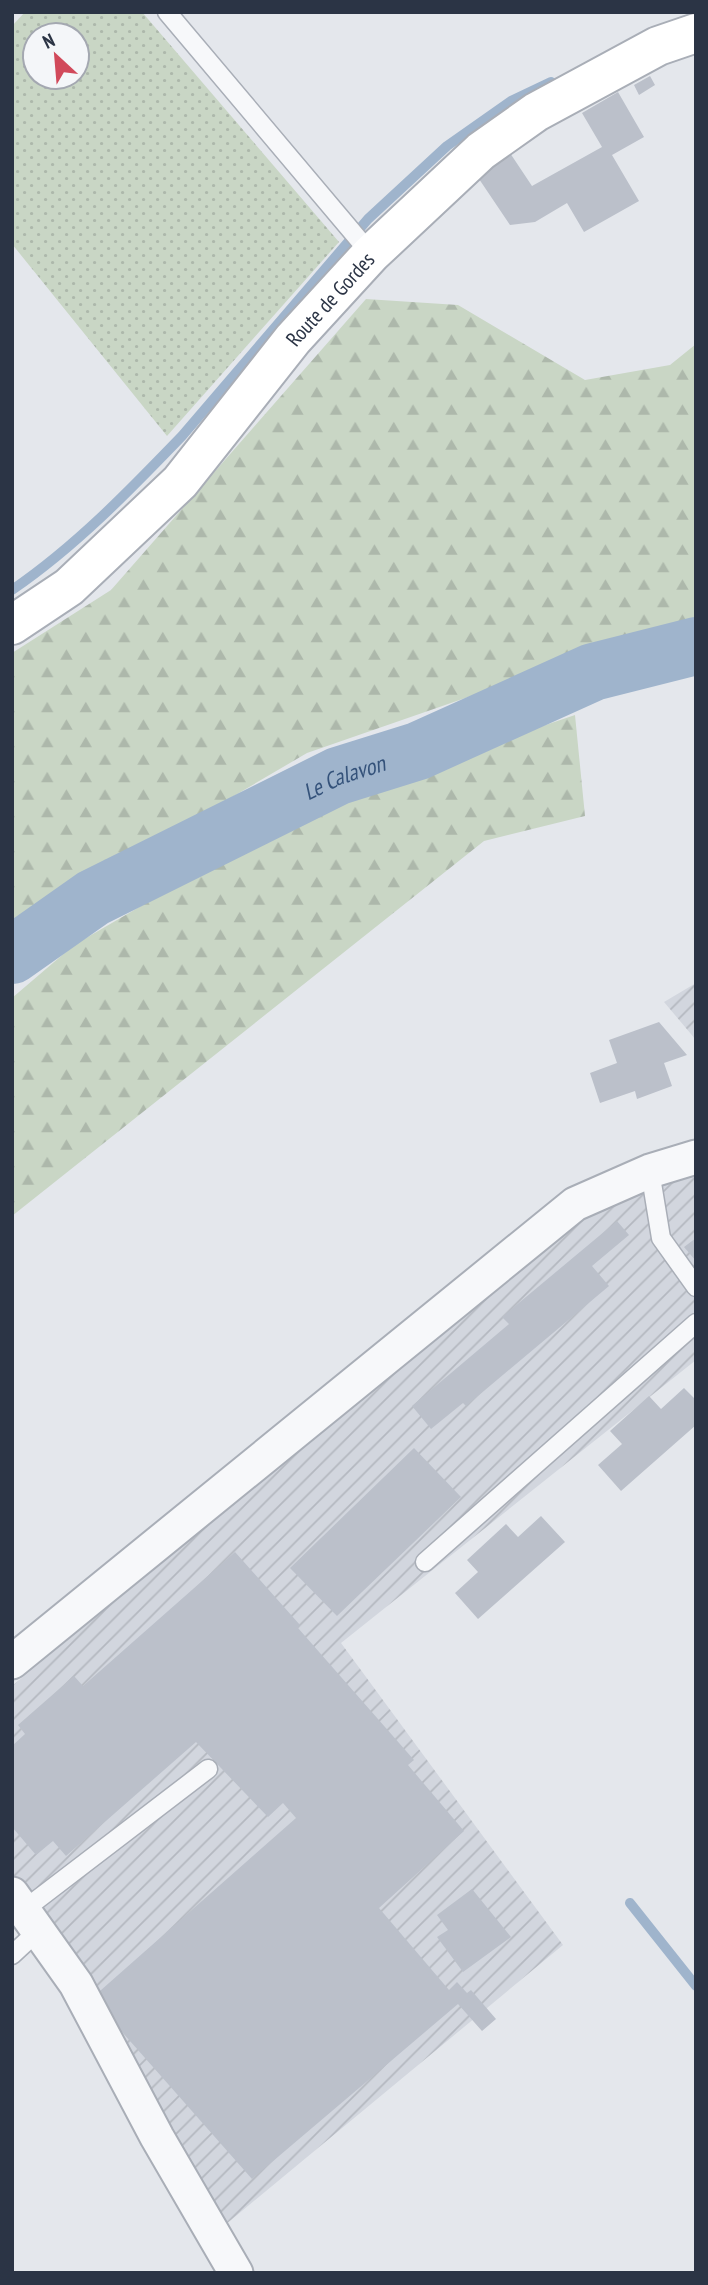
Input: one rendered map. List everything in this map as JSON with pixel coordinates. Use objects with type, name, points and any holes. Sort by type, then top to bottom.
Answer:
[{"type":"street","name":"Route de Gordes","points":[[12,625],[69,587],[180,482],[293,339],[371,254],[481,151],[536,112],[657,47],[696,33]]},
{"type":"street","points":[[12,1662],[575,1204],[650,1171],[696,1157]]},
{"type":"street","points":[[25,1911],[76,1984],[157,2137],[236,2273]]},
{"type":"lane","points":[[167,12],[371,254]]},
{"type":"lane","points":[[650,1171],[661,1238],[696,1287]]},
{"type":"lane","points":[[425,1562],[696,1322]]},
{"type":"lane","points":[[12,1955],[25,1911],[208,1769]]},
{"type":"shaded area","points":[[696,983],[696,1040],[664,1002]]},
{"type":"shaded area","points":[[696,1154],[696,1360],[341,1643],[563,1945],[225,2225],[12,1873],[12,1686],[588,1213]]},
{"type":"green space","points":[[25,12],[142,12],[339,242],[167,436],[12,244],[12,26]]},
{"type":"green space","points":[[366,299],[458,305],[585,380],[670,365],[696,344],[696,627],[520,679],[307,753],[12,926],[12,653],[111,590]]},
{"type":"green space","points":[[575,715],[585,816],[484,841],[12,1216],[12,998],[74,945],[322,801]]},
{"type":"building","points":[[650,76],[655,85],[639,95],[634,85]]},
{"type":"building","points":[[618,92],[644,137],[612,155],[639,201],[584,232],[567,203],[535,222],[510,225],[477,176],[510,153],[532,186],[602,147],[582,113]]},
{"type":"building","points":[[659,1022],[687,1055],[664,1063],[672,1086],[637,1099],[635,1091],[600,1103],[590,1073],[617,1063],[609,1040]]},
{"type":"building","points":[[617,1221],[629,1235],[592,1266],[609,1286],[466,1406],[463,1403],[431,1429],[412,1406],[509,1324],[502,1317]]},
{"type":"building","points":[[696,1238],[696,1261],[684,1247]]},
{"type":"building","points":[[684,1388],[696,1400],[696,1425],[621,1491],[598,1465],[622,1444],[610,1431],[649,1396],[661,1409]]},
{"type":"building","points":[[414,1448],[461,1497],[337,1616],[290,1568]]},
{"type":"building","points":[[541,1516],[565,1542],[478,1619],[455,1593],[478,1572],[467,1560],[506,1524],[518,1537]]},
{"type":"building","points":[[235,1552],[414,1760],[408,1765],[464,1831],[379,1908],[449,1990],[457,1982],[467,1993],[471,1990],[496,2019],[482,2031],[458,2004],[252,2179],[92,1998],[296,1818],[283,1803],[268,1817],[196,1742],[66,1856],[53,1841],[36,1855],[12,1827],[12,1746],[25,1734],[18,1725],[74,1676],[83,1686]]},
{"type":"building","points":[[472,1889],[511,1937],[463,1972],[437,1937],[448,1930],[437,1915]]},
{"type":"waterway","points":[[12,590],[80,536],[182,436],[368,219],[447,146],[511,101],[551,82]]},
{"type":"waterway","name":"Le Calavon","points":[[12,955],[93,898],[338,776],[418,751],[593,672],[696,646]]},
{"type":"waterway","points":[[630,1903],[696,1986]]}]
